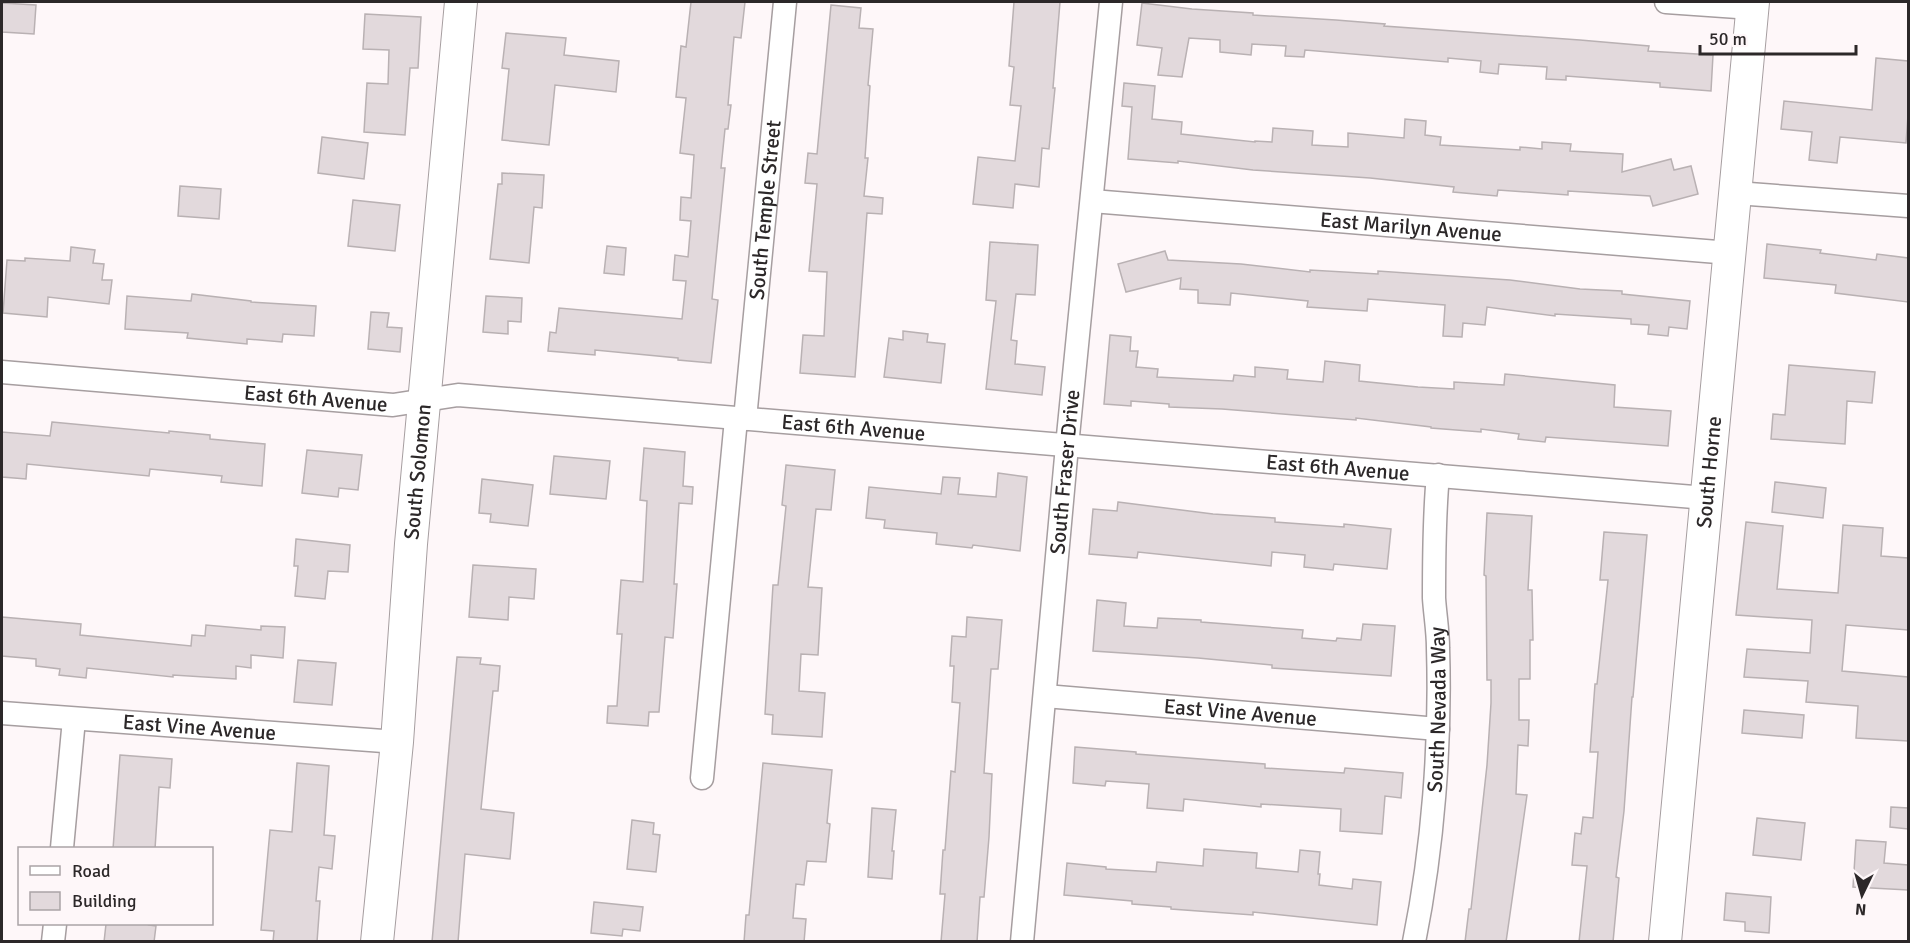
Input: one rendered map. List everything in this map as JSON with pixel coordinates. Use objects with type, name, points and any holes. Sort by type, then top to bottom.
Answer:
[{"type":"street","name":"South Solomon","points":[[377,942],[397,742],[411,544],[461,2]]},
{"type":"street","name":"South Temple Street","points":[[702,777],[785,2]]},
{"type":"street","name":"South Fraser Drive","points":[[1023,942],[1067,446],[1111,2]]},
{"type":"street","points":[[1666,2],[1752,5]]},
{"type":"street","name":"South Horne","points":[[1665,942],[1752,5]]},
{"type":"street","points":[[1736,193],[1908,206]]},
{"type":"street","name":"East Marilyn Avenue","points":[[1092,201],[1730,253]]},
{"type":"street","name":"East 6th Avenue","points":[[2,372],[393,405],[458,395],[1706,498]]},
{"type":"street","name":"South Nevada Way","points":[[1414,942],[1429,835],[1438,729],[1434,529],[1438,475]]},
{"type":"street","name":"East Vine Avenue","points":[[1045,696],[1438,729]]},
{"type":"street","name":"East Vine Avenue","points":[[2,713],[397,742]]},
{"type":"street","points":[[62,847],[74,719]]},
{"type":"street","points":[[53,942],[55,925]]},
{"type":"building","points":[[691,2],[745,2],[741,38],[734,37],[728,105],[731,105],[728,129],[725,129],[721,168],[725,168],[712,299],[718,300],[711,363],[595,350],[595,355],[548,351],[550,332],[556,333],[559,308],[682,319],[686,281],[673,280],[675,255],[688,257],[691,221],[680,220],[681,197],[691,198],[694,155],[680,153],[686,98],[676,97],[681,46],[686,47]]},
{"type":"building","points":[[1014,2],[1060,2],[1049,149],[1042,148],[1039,187],[1015,184],[1013,208],[973,204],[978,157],[1015,161],[1021,106],[1010,105],[1014,67],[1009,66]]},
{"type":"building","points":[[2,3],[36,5],[34,34],[2,32]]},
{"type":"building","points":[[1142,3],[1253,13],[1253,15],[1649,46],[1648,51],[1713,55],[1711,91],[1660,87],[1660,83],[1566,76],[1566,80],[1546,79],[1547,67],[1499,64],[1498,74],[1480,72],[1481,61],[1448,58],[1448,62],[1305,50],[1304,57],[1285,56],[1286,46],[1252,44],[1251,55],[1220,52],[1220,40],[1189,38],[1182,77],[1158,75],[1162,48],[1137,45]]},
{"type":"building","points":[[831,5],[861,8],[859,28],[873,29],[868,85],[870,86],[865,158],[868,158],[864,196],[883,198],[882,214],[867,213],[855,377],[800,373],[803,335],[824,336],[827,272],[809,271],[817,184],[805,183],[808,153],[817,154]]},
{"type":"building","points":[[365,14],[421,17],[418,68],[410,68],[405,135],[364,132],[367,83],[388,84],[389,50],[363,49]]},
{"type":"building","points":[[506,33],[566,38],[564,55],[619,61],[616,92],[555,85],[549,145],[502,140],[509,69],[502,68]]},
{"type":"building","points":[[1876,58],[1908,61],[1906,143],[1840,137],[1837,163],[1809,160],[1812,132],[1781,129],[1784,101],[1872,110]]},
{"type":"building","points":[[1124,83],[1155,86],[1152,119],[1182,122],[1181,134],[1272,142],[1273,128],[1313,131],[1312,145],[1348,147],[1348,133],[1404,138],[1405,119],[1426,121],[1425,135],[1441,137],[1440,145],[1520,150],[1520,147],[1542,149],[1542,142],[1571,144],[1570,151],[1623,154],[1622,172],[1671,159],[1674,170],[1691,166],[1698,194],[1653,206],[1650,196],[1568,191],[1568,195],[1498,190],[1497,196],[1453,192],[1454,187],[1370,178],[1253,170],[1178,161],[1178,163],[1128,159],[1132,107],[1122,106]]},
{"type":"building","points":[[322,137],[368,143],[364,179],[318,173]]},
{"type":"building","points":[[502,173],[544,175],[542,208],[534,207],[529,263],[490,259],[498,184],[502,184]]},
{"type":"building","points":[[180,186],[221,189],[219,219],[178,216]]},
{"type":"building","points":[[353,200],[400,205],[395,251],[348,246]]},
{"type":"building","points":[[990,242],[1038,245],[1035,295],[1016,294],[1011,340],[1017,341],[1015,364],[1045,367],[1042,395],[986,389],[996,301],[986,300]]},
{"type":"building","points":[[1767,244],[1821,250],[1820,253],[1876,260],[1877,254],[1908,258],[1908,302],[1835,293],[1836,285],[1764,278]]},
{"type":"building","points":[[607,246],[626,248],[624,275],[604,273]]},
{"type":"building","points":[[71,247],[95,250],[93,263],[104,264],[102,280],[112,280],[109,304],[48,297],[47,317],[3,313],[7,260],[25,261],[25,258],[70,261]]},
{"type":"building","points":[[1165,251],[1168,260],[1241,264],[1310,272],[1310,270],[1378,274],[1378,271],[1510,280],[1580,289],[1622,291],[1622,294],[1690,301],[1687,329],[1669,327],[1668,336],[1648,334],[1649,325],[1631,324],[1631,319],[1555,314],[1555,316],[1487,307],[1485,325],[1463,323],[1462,337],[1443,336],[1445,305],[1368,299],[1367,311],[1307,307],[1308,301],[1231,293],[1230,305],[1198,303],[1198,290],[1180,289],[1181,278],[1126,292],[1118,264]]},
{"type":"building","points":[[192,294],[251,302],[316,306],[314,336],[283,334],[282,342],[247,339],[247,344],[187,338],[188,333],[125,329],[127,296],[191,301]]},
{"type":"building","points":[[486,296],[522,298],[521,322],[508,321],[508,334],[483,332]]},
{"type":"building","points":[[371,312],[389,313],[387,327],[402,328],[400,352],[368,349]]},
{"type":"building","points":[[903,331],[928,334],[927,342],[945,344],[941,383],[884,377],[889,338],[903,340]]},
{"type":"building","points":[[1110,335],[1131,337],[1130,351],[1138,351],[1136,367],[1158,369],[1157,377],[1233,381],[1234,375],[1255,377],[1255,367],[1288,370],[1287,379],[1323,382],[1325,361],[1360,365],[1359,381],[1418,387],[1454,389],[1454,382],[1504,385],[1505,374],[1615,385],[1614,407],[1671,411],[1668,446],[1546,437],[1545,442],[1518,439],[1519,434],[1481,429],[1481,432],[1431,428],[1356,418],[1356,420],[1169,407],[1169,404],[1131,401],[1131,406],[1104,404]]},
{"type":"building","points":[[1789,365],[1875,372],[1872,403],[1847,401],[1845,444],[1771,439],[1773,414],[1785,415]]},
{"type":"building","points":[[52,422],[210,435],[210,439],[265,444],[262,486],[221,482],[222,476],[150,469],[149,476],[27,464],[26,479],[2,477],[2,432],[50,436]]},
{"type":"building","points":[[644,448],[685,452],[683,486],[693,487],[692,504],[679,503],[673,638],[665,637],[659,712],[649,712],[648,726],[607,723],[608,706],[617,706],[622,634],[617,634],[621,580],[643,582],[647,501],[640,500]]},
{"type":"building","points":[[307,450],[362,455],[358,490],[339,488],[338,497],[302,493]]},
{"type":"building","points":[[554,456],[610,461],[606,499],[550,494]]},
{"type":"building","points":[[786,465],[835,470],[831,510],[816,509],[808,587],[822,588],[818,655],[801,654],[799,691],[825,693],[822,737],[772,734],[773,715],[765,714],[773,585],[778,585],[786,506],[782,505]]},
{"type":"building","points":[[998,473],[1027,477],[1020,551],[973,545],[972,548],[936,544],[937,533],[884,528],[885,520],[866,518],[869,487],[941,494],[943,477],[960,478],[958,494],[996,497]]},
{"type":"building","points":[[482,479],[533,485],[528,526],[490,522],[491,514],[479,513]]},
{"type":"building","points":[[1775,482],[1826,488],[1823,518],[1772,512]]},
{"type":"building","points":[[1118,502],[1213,514],[1275,518],[1275,522],[1344,527],[1344,524],[1391,529],[1387,569],[1334,564],[1333,570],[1304,567],[1305,555],[1272,552],[1271,566],[1138,552],[1137,558],[1089,554],[1093,509],[1117,511]]},
{"type":"building","points":[[1487,513],[1532,516],[1528,590],[1532,590],[1533,640],[1530,640],[1530,679],[1519,679],[1519,720],[1529,720],[1528,746],[1518,745],[1516,794],[1527,795],[1506,942],[1465,942],[1469,909],[1471,909],[1487,765],[1491,703],[1491,680],[1487,680],[1486,576],[1484,575]]},
{"type":"building","points":[[1746,522],[1783,526],[1777,589],[1838,593],[1843,525],[1883,528],[1881,556],[1908,558],[1908,630],[1846,625],[1842,671],[1908,677],[1908,741],[1856,738],[1858,706],[1806,702],[1808,681],[1744,677],[1747,649],[1810,653],[1812,620],[1736,615]]},
{"type":"building","points":[[1604,532],[1647,535],[1624,811],[1616,877],[1619,878],[1613,942],[1579,942],[1587,866],[1572,865],[1575,833],[1581,834],[1583,817],[1593,818],[1598,752],[1590,752],[1595,684],[1597,684],[1608,580],[1600,580]]},
{"type":"building","points":[[296,539],[350,545],[348,572],[328,571],[325,599],[295,596],[298,566],[294,566]]},
{"type":"building","points":[[473,565],[536,569],[534,599],[509,597],[508,620],[469,617]]},
{"type":"building","points":[[1097,600],[1126,603],[1124,626],[1157,628],[1158,618],[1201,620],[1201,622],[1303,630],[1302,638],[1336,641],[1337,638],[1361,640],[1363,624],[1395,626],[1391,676],[1272,668],[1272,665],[1093,651]]},
{"type":"building","points":[[2,617],[81,624],[80,635],[191,646],[192,635],[205,636],[206,625],[261,630],[261,626],[285,627],[283,658],[251,655],[251,668],[236,666],[236,679],[173,675],[173,677],[87,668],[86,678],[59,675],[60,669],[36,666],[36,659],[2,656]]},
{"type":"building","points":[[967,617],[1002,620],[998,669],[991,669],[984,773],[992,774],[989,837],[984,897],[980,897],[977,942],[941,942],[945,894],[940,894],[943,850],[945,850],[951,771],[955,772],[960,703],[952,702],[954,666],[950,666],[952,636],[966,637]]},
{"type":"building","points":[[457,657],[481,658],[480,664],[500,666],[498,691],[493,691],[481,809],[514,813],[510,859],[465,854],[458,942],[432,942]]},
{"type":"building","points":[[298,660],[336,663],[332,705],[294,702]]},
{"type":"building","points":[[1744,710],[1804,715],[1802,738],[1742,733]]},
{"type":"building","points":[[1075,747],[1265,764],[1265,768],[1344,773],[1345,768],[1403,773],[1401,798],[1385,796],[1382,834],[1340,831],[1341,809],[1261,804],[1261,807],[1184,799],[1183,811],[1147,808],[1149,784],[1106,781],[1105,786],[1073,783]]},
{"type":"building","points":[[120,755],[172,759],[170,788],[159,787],[155,847],[113,847]]},
{"type":"building","points":[[297,763],[329,766],[324,835],[335,836],[332,869],[319,867],[316,901],[320,901],[317,942],[273,942],[274,931],[261,930],[270,830],[292,832]]},
{"type":"building","points":[[763,763],[832,770],[826,862],[807,861],[804,885],[796,884],[793,918],[806,919],[804,942],[744,942],[746,915],[749,915]]},
{"type":"building","points":[[1891,807],[1908,808],[1908,829],[1890,827]]},
{"type":"building","points":[[872,808],[896,810],[892,879],[868,877]]},
{"type":"building","points":[[1757,818],[1805,823],[1801,860],[1753,855]]},
{"type":"building","points":[[632,820],[654,823],[653,834],[660,835],[656,872],[627,869]]},
{"type":"building","points":[[1856,840],[1886,842],[1884,863],[1908,865],[1908,890],[1853,887]]},
{"type":"building","points":[[1204,849],[1257,853],[1256,868],[1298,872],[1300,850],[1320,852],[1319,885],[1352,889],[1353,879],[1381,882],[1377,925],[1253,912],[1253,915],[1171,909],[1171,907],[1132,904],[1132,901],[1064,895],[1067,863],[1106,867],[1106,869],[1156,872],[1157,862],[1203,866]]},
{"type":"building","points":[[1726,893],[1771,897],[1769,933],[1745,931],[1745,922],[1724,920]]},
{"type":"building","points":[[594,902],[643,907],[640,931],[623,929],[622,936],[591,933]]},
{"type":"building","points":[[106,925],[156,926],[154,942],[104,942]]}]
